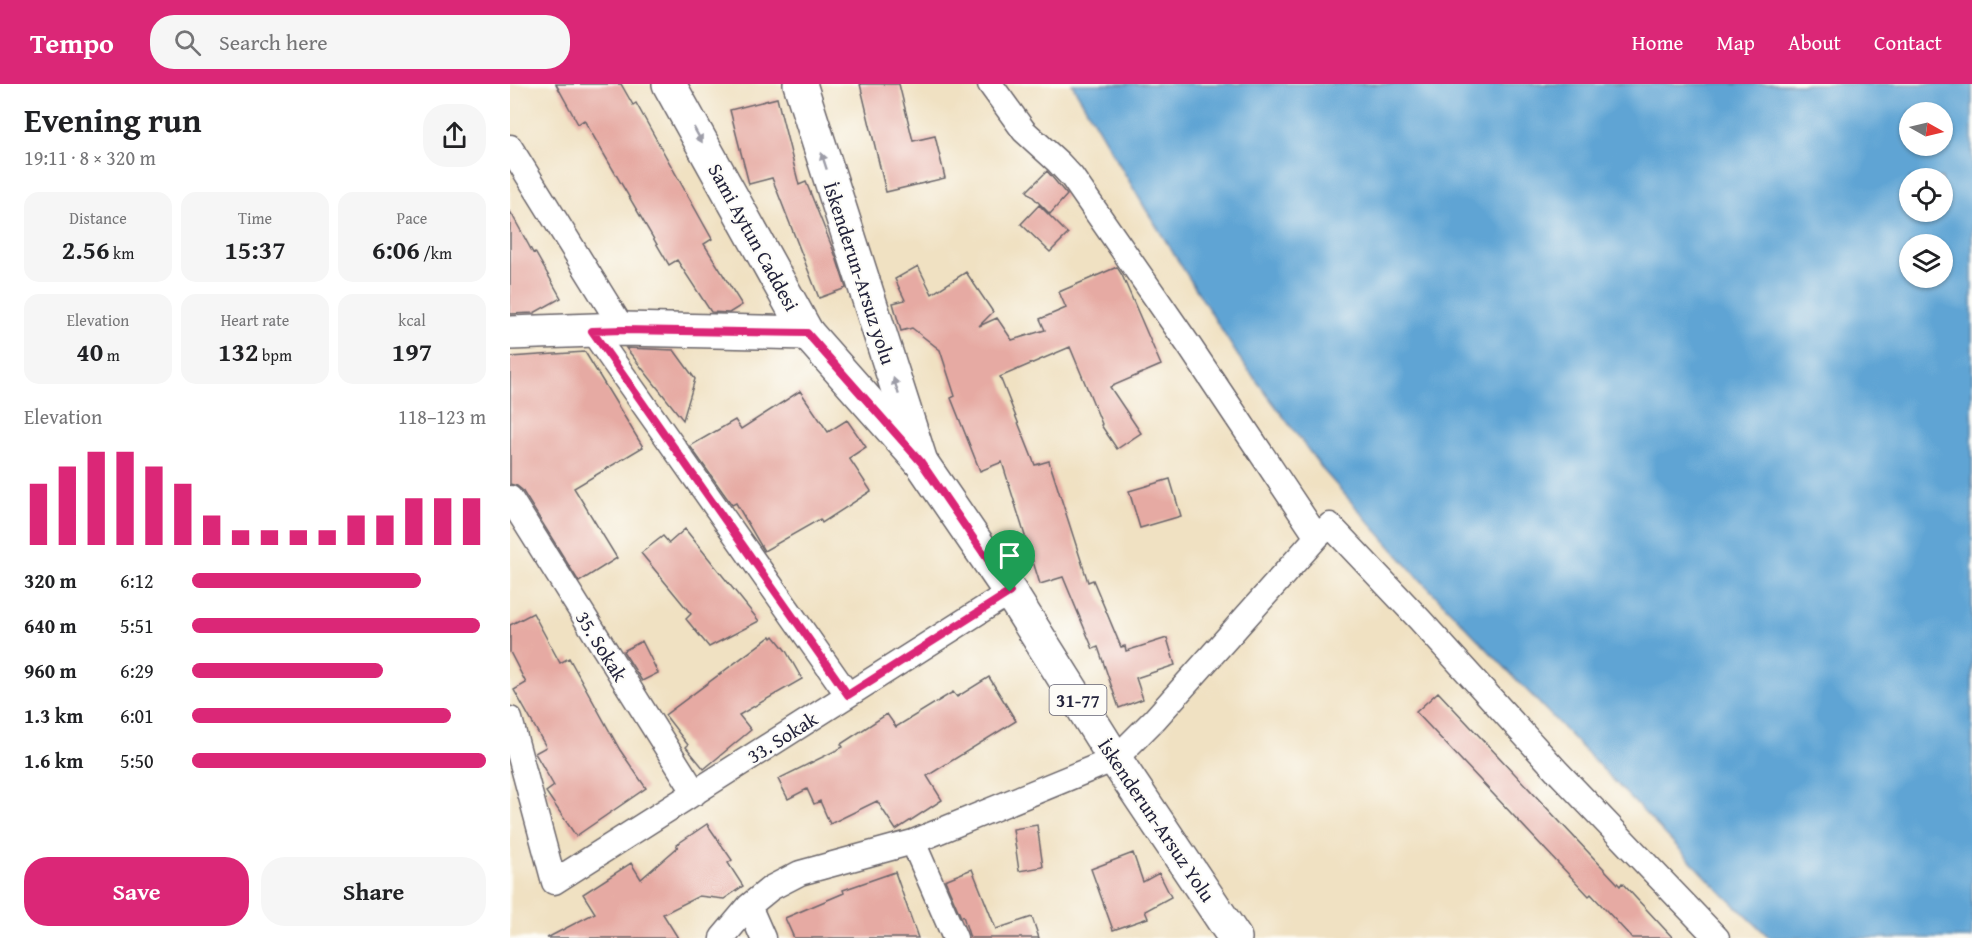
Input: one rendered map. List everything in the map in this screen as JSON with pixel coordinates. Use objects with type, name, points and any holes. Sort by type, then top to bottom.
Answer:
[{"type":"main road","name":"Sami Aytun Caddesi","points":[[669,84],[807,333],[921,462]]},
{"type":"main road","name":"İskenderun-Arsuz yolu","points":[[800,84],[921,462]]},
{"type":"main road","points":[[510,333],[607,330],[807,333]]},
{"type":"main road","name":"İskenderun-Arsuz Yolu","points":[[921,462],[1010,592],[1115,759],[1235,938]]},
{"type":"street","points":[[990,84],[1024,131],[1072,177],[1190,347],[1317,537]]},
{"type":"street","points":[[510,147],[607,330],[848,695]]},
{"type":"street","name":"35. Sokak","points":[[510,498],[695,793]]},
{"type":"street","points":[[722,938],[749,906],[771,888],[800,873],[913,842],[1115,759],[1155,719],[1330,525],[1556,770],[1717,938]]},
{"type":"street","name":"33. Sokak","points":[[510,719],[554,882],[1010,592]]},
{"type":"street","points":[[913,842],[955,938]]},
{"type":"street","points":[[749,906],[763,938]]},
{"type":"water","points":[[1072,84],[1972,84],[1972,938],[1770,938],[1717,888],[1414,573],[1324,471],[1238,356],[1145,208]]},
{"type":"building","points":[[556,84],[621,84],[633,105],[636,103],[712,239],[704,244],[742,305],[729,313],[711,312],[677,260],[669,265],[584,120],[578,124]]},
{"type":"building","points":[[860,84],[899,84],[913,141],[935,136],[945,178],[886,192]]},
{"type":"building","points":[[777,98],[799,185],[806,182],[846,288],[819,298],[772,178],[749,184],[730,110]]},
{"type":"building","points":[[1047,171],[1067,195],[1050,214],[1027,191]]},
{"type":"building","points":[[1039,205],[1068,234],[1050,252],[1021,224]]},
{"type":"building","points":[[510,211],[561,298],[534,313],[510,314]]},
{"type":"building","points":[[918,266],[932,294],[966,272],[993,312],[979,326],[997,318],[1012,340],[1045,330],[1040,319],[1066,308],[1059,292],[1117,267],[1122,275],[1161,365],[1110,387],[1141,433],[1117,449],[1101,425],[1070,347],[1000,377],[1035,465],[1049,461],[1088,582],[1093,580],[1121,647],[1125,646],[1126,651],[1167,638],[1175,665],[1136,678],[1143,699],[1119,708],[1098,647],[1093,649],[1063,577],[1040,584],[1002,462],[980,471],[951,398],[955,396],[940,350],[912,328],[901,331],[893,303],[905,300],[895,279]]},
{"type":"building","points":[[626,348],[674,350],[695,379],[683,420]]},
{"type":"building","points":[[585,352],[643,447],[574,488],[617,558],[579,582],[522,490],[510,484],[510,357]]},
{"type":"building","points":[[800,391],[828,432],[847,420],[866,447],[849,458],[871,491],[822,523],[820,519],[764,551],[736,503],[732,505],[690,446],[735,420],[741,429]]},
{"type":"building","points":[[1170,479],[1181,516],[1140,528],[1129,491]]},
{"type":"building","points":[[685,529],[759,621],[709,647],[686,619],[691,614],[641,553],[663,536],[669,543]]},
{"type":"building","points":[[533,613],[560,663],[569,658],[620,750],[646,788],[576,836],[546,792],[554,786],[535,753],[546,747],[514,690],[526,683],[510,652],[510,625]]},
{"type":"building","points":[[771,636],[772,638],[774,636],[786,651],[802,679],[739,715],[751,730],[704,769],[665,715]]},
{"type":"building","points":[[642,641],[658,673],[642,681],[623,651]]},
{"type":"building","points":[[989,677],[1016,721],[927,776],[942,800],[896,830],[877,801],[830,824],[820,801],[814,804],[807,789],[788,799],[778,779],[843,747],[841,744],[887,714],[896,727],[953,692],[957,697]]},
{"type":"building","points":[[1438,692],[1620,886],[1622,883],[1673,938],[1632,938],[1591,894],[1589,896],[1416,712]]},
{"type":"building","points":[[707,824],[732,860],[728,863],[743,886],[724,899],[699,896],[663,914],[678,938],[547,938],[595,913],[583,894],[631,863],[641,879],[678,847],[676,845]]},
{"type":"building","points":[[1037,825],[1043,867],[1019,871],[1013,829]]},
{"type":"building","points":[[1133,853],[1143,882],[1159,873],[1171,897],[1145,911],[1148,918],[1113,930],[1091,869]]},
{"type":"building","points":[[972,869],[996,929],[1032,917],[1039,938],[970,938],[963,916],[961,917],[945,880]]},
{"type":"building","points":[[895,872],[918,938],[794,938],[785,918],[844,893],[843,890]]},
{"type":"route","points":[[592,331],[807,333],[921,462],[1010,592],[848,695],[592,331]]}]
